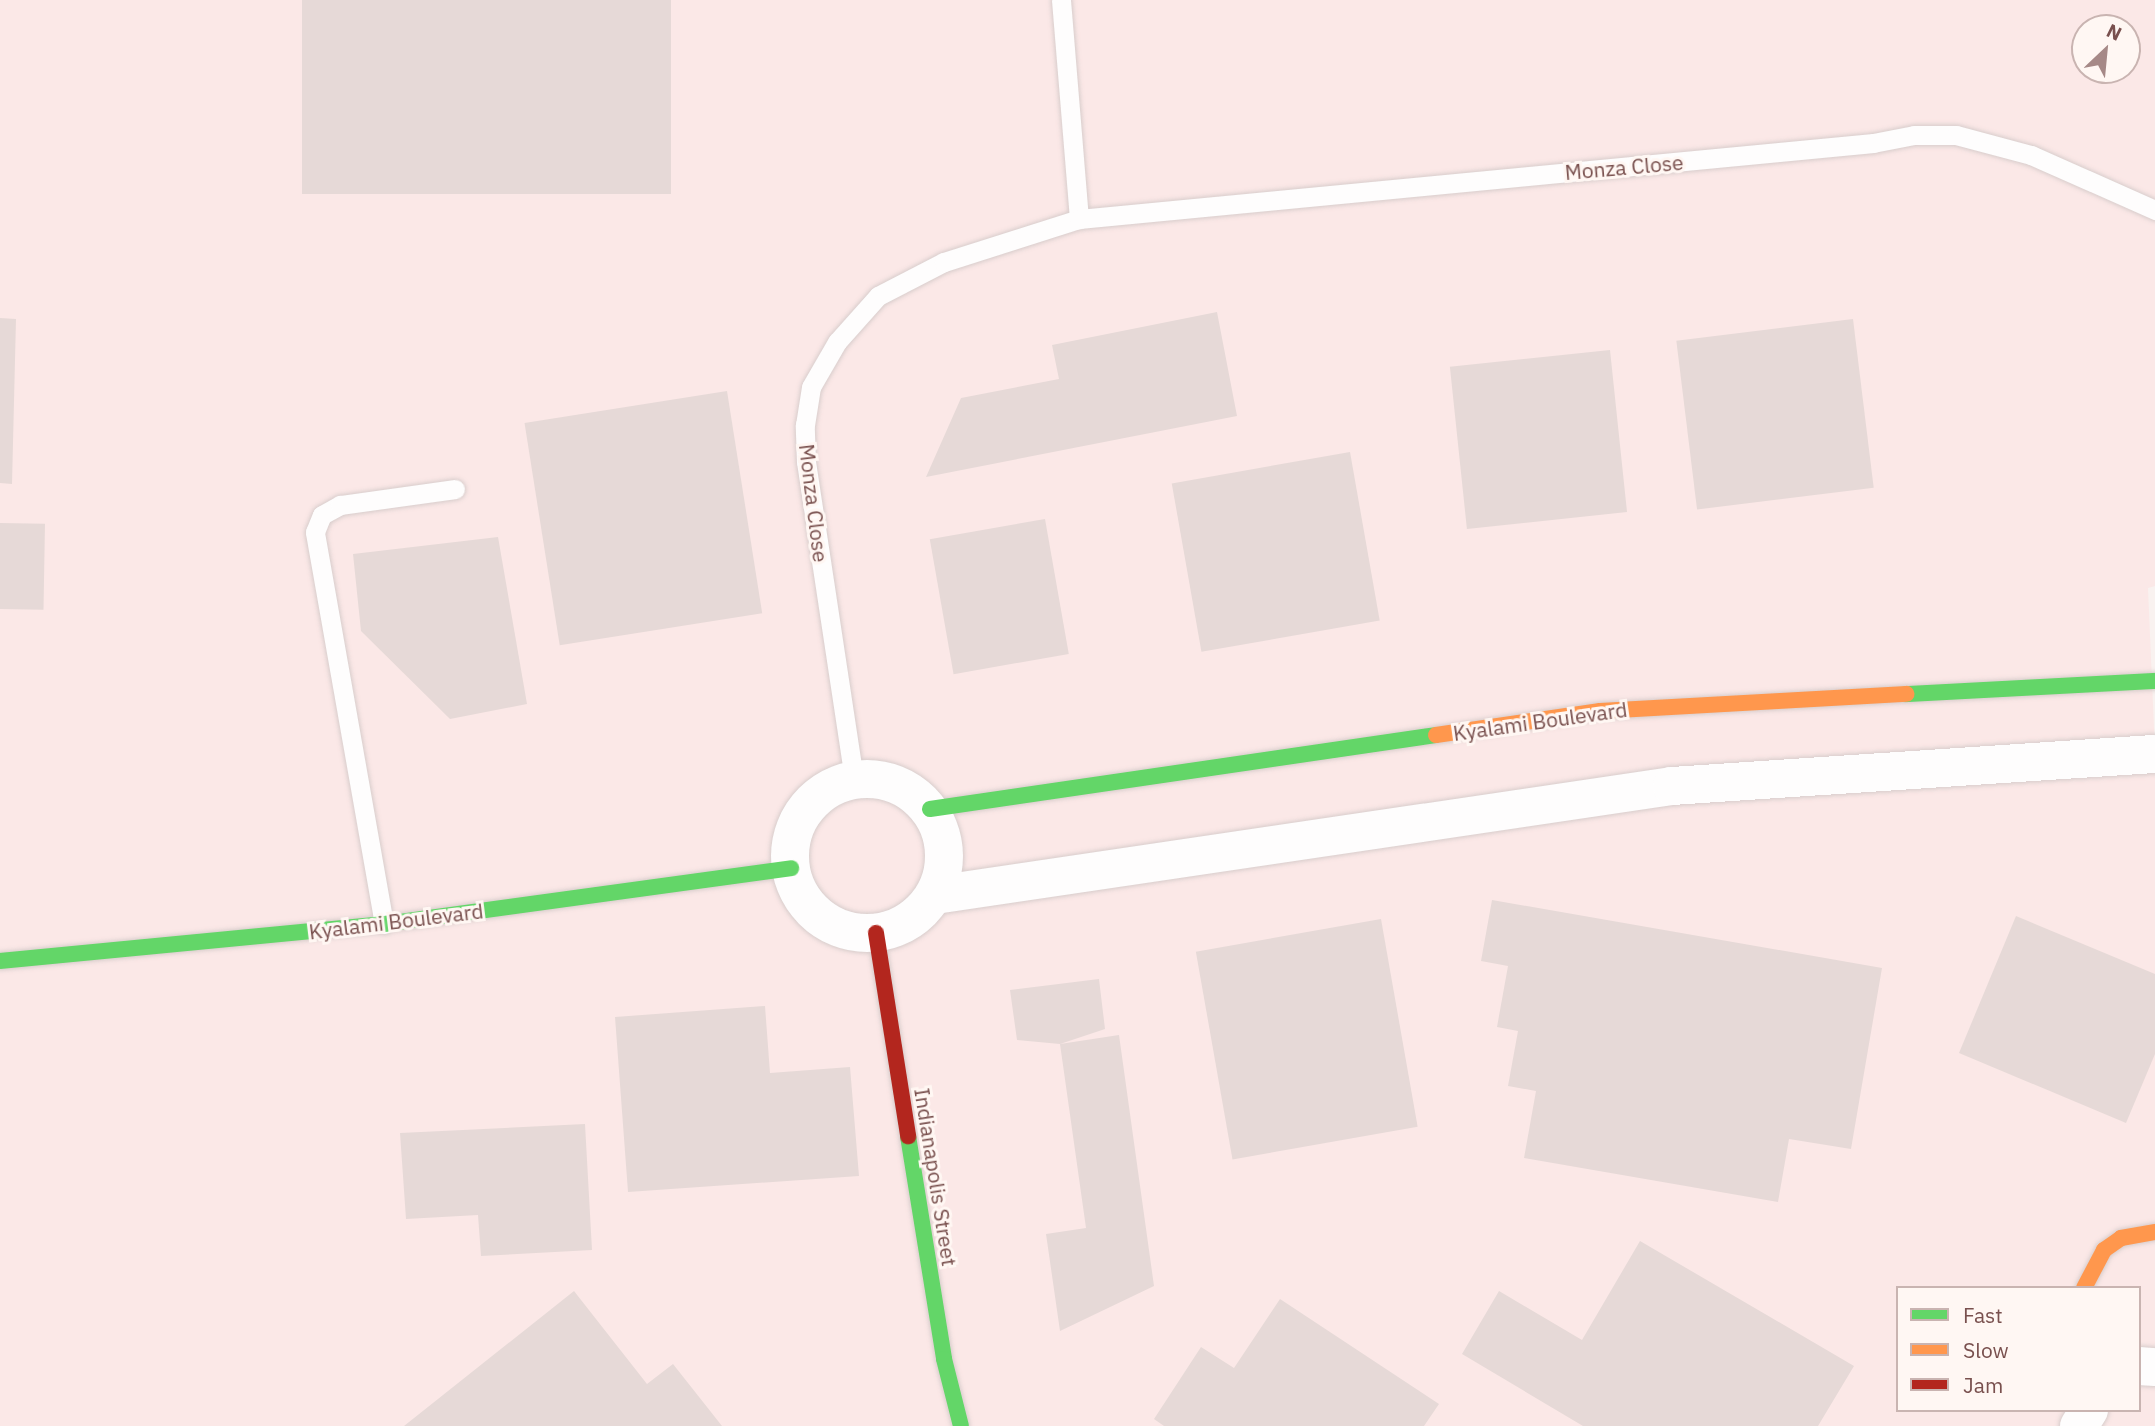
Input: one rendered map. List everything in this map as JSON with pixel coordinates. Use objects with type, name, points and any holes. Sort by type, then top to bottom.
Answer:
[{"type":"street","name":"Kyalami Boulevard","points":[[930,809],[1600,711],[2155,681]]},
{"type":"street","points":[[934,895],[1672,786],[2155,754]]},
{"type":"street","points":[[854,779],[882,780],[909,790],[930,809],[945,851],[934,895],[919,913],[900,926],[876,933],[852,932],[812,910],[791,868],[790,844],[797,821],[811,801],[854,779]]},
{"type":"street","name":"Kyalami Boulevard","points":[[0,961],[384,925],[791,868]]},
{"type":"street","name":"Indianapolis Street","points":[[876,933],[944,1359],[961,1426]]},
{"type":"street","points":[[2085,1286],[2104,1250],[2121,1238],[2155,1232]]},
{"type":"lane","points":[[1062,0],[1079,219]]},
{"type":"lane","name":"Monza Close","points":[[854,779],[806,462],[805,425],[811,387],[837,342],[878,296],[944,262],[1079,219],[1873,143],[1914,135],[1956,135],[2031,155],[2155,210]]},
{"type":"lane","points":[[384,925],[315,533],[322,515],[340,505],[455,489]]},
{"type":"shaded area","points":[[0,0],[2155,0],[2155,586],[2148,588],[2155,751],[2155,1426],[0,1426]]},
{"type":"building","points":[[302,0],[671,0],[671,194],[302,194]]},
{"type":"building","points":[[1217,312],[1237,416],[926,477],[961,398],[1059,379],[1052,345]]},
{"type":"building","points":[[0,318],[16,319],[12,484],[0,483]]},
{"type":"building","points":[[1853,319],[1874,488],[1697,509],[1676,341]]},
{"type":"building","points":[[1610,350],[1627,512],[1467,529],[1450,367]]},
{"type":"building","points":[[727,391],[762,613],[560,645],[525,423]]},
{"type":"building","points":[[1350,452],[1380,620],[1201,652],[1172,483]]},
{"type":"building","points":[[1045,519],[1069,654],[954,674],[930,539]]},
{"type":"building","points":[[0,523],[45,524],[43,610],[0,609]]},
{"type":"building","points":[[498,537],[527,704],[450,719],[361,631],[353,554]]},
{"type":"building","points":[[1492,900],[1882,968],[1851,1149],[1789,1139],[1778,1202],[1524,1158],[1536,1091],[1508,1086],[1518,1031],[1497,1027],[1508,966],[1481,961]]},
{"type":"building","points":[[2016,916],[2155,974],[2155,1054],[2126,1123],[1959,1053]]},
{"type":"building","points":[[1381,919],[1418,1127],[1232,1159],[1196,952]]},
{"type":"building","points":[[1099,979],[1105,1029],[1060,1044],[1017,1040],[1010,990]]},
{"type":"building","points":[[765,1006],[770,1073],[850,1067],[859,1176],[628,1192],[615,1017]]},
{"type":"building","points":[[1119,1035],[1154,1286],[1060,1331],[1046,1234],[1086,1228],[1060,1044]]},
{"type":"building","points":[[585,1124],[592,1250],[481,1256],[478,1215],[406,1219],[400,1133]]},
{"type":"building","points":[[1640,1241],[1854,1366],[1818,1426],[1583,1426],[1462,1354],[1499,1291],[1582,1340]]},
{"type":"building","points":[[574,1291],[647,1384],[673,1364],[722,1426],[404,1426]]},
{"type":"building","points":[[1280,1299],[1439,1404],[1424,1426],[1164,1426],[1154,1419],[1201,1347],[1234,1368]]},
{"type":"traffic: fast","points":[[1907,694],[2155,681]]},
{"type":"traffic: fast","points":[[930,809],[1436,735]]},
{"type":"traffic: fast","points":[[0,961],[384,924],[791,868]]},
{"type":"traffic: fast","points":[[908,1136],[944,1359],[961,1426]]},
{"type":"traffic: slow","points":[[1436,735],[1600,711],[1907,694]]},
{"type":"traffic: slow","points":[[2085,1286],[2104,1250],[2121,1238],[2155,1232]]},
{"type":"traffic: jam","points":[[876,933],[908,1136]]}]
